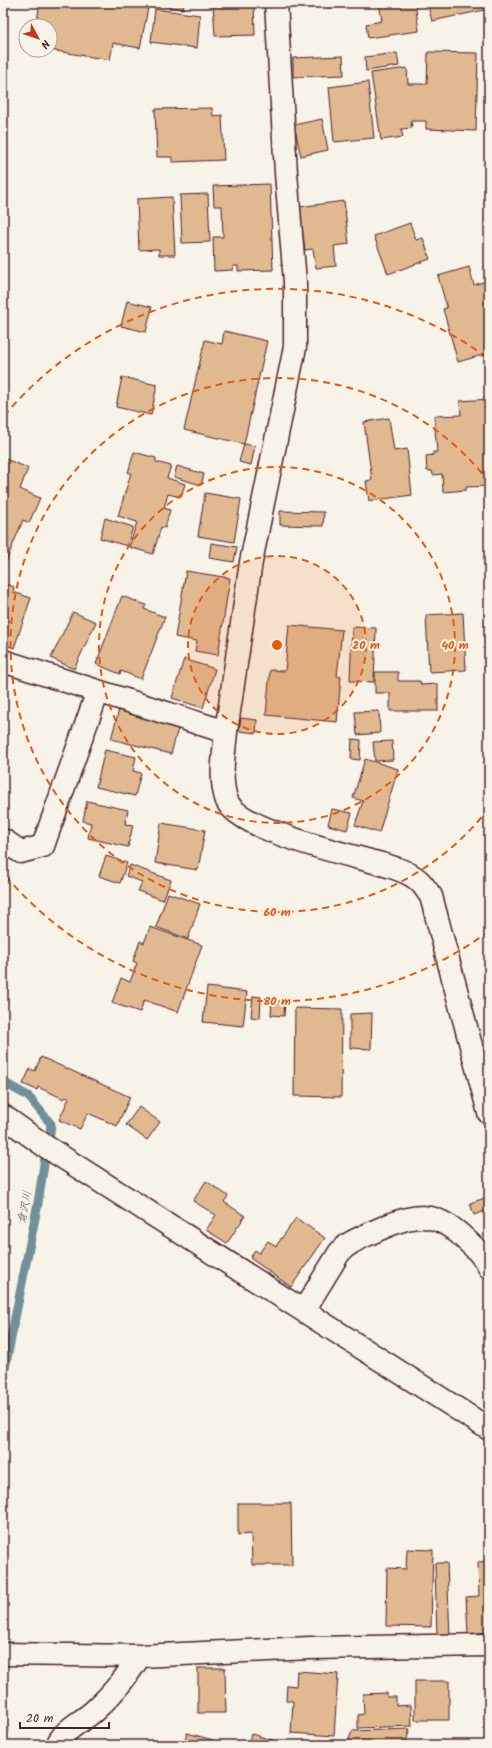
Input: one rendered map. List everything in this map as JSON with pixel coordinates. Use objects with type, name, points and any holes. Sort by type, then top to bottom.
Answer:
[{"type":"street","points":[[276,3],[286,172],[295,282],[295,347],[251,562],[226,732],[223,760],[224,789],[228,803],[238,814],[254,824],[308,844],[395,868],[418,880],[431,896],[489,1113]]},
{"type":"street","points":[[3,661],[226,732]]},
{"type":"street","points":[[3,840],[21,852],[43,846],[98,691]]},
{"type":"street","points":[[3,1116],[45,1146],[489,1429]]},
{"type":"street","points":[[304,1310],[345,1245],[390,1224],[414,1217],[429,1217],[442,1221],[455,1229],[483,1255],[489,1267]]},
{"type":"street","points":[[3,1654],[140,1656],[310,1648],[489,1644]]},
{"type":"street","points":[[57,1744],[69,1728],[94,1711],[123,1682],[140,1656]]},
{"type":"building","points":[[40,3],[149,3],[140,48],[113,43],[110,60],[58,51],[58,18],[37,18]]},
{"type":"building","points":[[155,3],[184,3],[183,9],[155,5]]},
{"type":"building","points":[[213,3],[254,3],[255,35],[215,36]]},
{"type":"building","points":[[291,3],[304,3],[304,4],[291,6]]},
{"type":"building","points":[[327,3],[357,3],[357,4],[328,8]]},
{"type":"building","points":[[379,3],[415,3],[419,31],[368,38],[366,24],[382,21]]},
{"type":"building","points":[[427,3],[489,3],[489,9],[432,21]]},
{"type":"building","points":[[155,9],[200,15],[197,48],[151,42]]},
{"type":"building","points":[[428,52],[478,53],[476,131],[426,129],[426,121],[411,121],[412,128],[401,129],[403,137],[381,140],[371,73],[407,68],[408,84],[427,84]]},
{"type":"building","points":[[397,53],[399,66],[366,71],[365,57]]},
{"type":"building","points":[[343,56],[344,75],[293,77],[293,58]]},
{"type":"building","points":[[368,82],[374,138],[334,142],[329,87]]},
{"type":"building","points":[[212,108],[213,116],[222,115],[224,160],[172,162],[172,157],[157,157],[155,109]]},
{"type":"building","points":[[322,119],[328,150],[301,156],[294,125]]},
{"type":"building","points":[[270,184],[273,270],[238,271],[238,266],[233,266],[233,270],[214,271],[213,237],[223,237],[222,206],[214,206],[213,186]]},
{"type":"building","points":[[208,194],[210,242],[182,243],[180,195]]},
{"type":"building","points":[[172,197],[175,255],[159,255],[159,249],[139,250],[137,199]]},
{"type":"building","points":[[344,201],[349,244],[334,246],[336,266],[316,268],[313,249],[305,250],[299,207]]},
{"type":"building","points":[[410,223],[416,240],[423,238],[430,259],[388,274],[374,236]]},
{"type":"building","points":[[469,267],[474,285],[483,282],[489,302],[489,353],[458,362],[443,309],[447,308],[438,276]]},
{"type":"building","points":[[127,301],[152,307],[146,332],[121,326]]},
{"type":"building","points":[[224,331],[267,341],[244,444],[184,430],[205,340],[222,344]]},
{"type":"building","points":[[122,377],[157,385],[151,415],[116,407]]},
{"type":"building","points":[[489,399],[489,486],[466,487],[466,490],[443,492],[442,474],[433,475],[432,471],[427,471],[426,456],[433,455],[433,452],[437,452],[434,416],[461,415],[460,401]]},
{"type":"building","points":[[389,418],[394,451],[407,449],[412,495],[369,501],[366,481],[372,480],[364,422]]},
{"type":"building","points":[[244,444],[255,446],[251,465],[239,462]]},
{"type":"building","points":[[134,452],[156,458],[156,462],[171,466],[167,478],[185,484],[181,497],[168,494],[164,508],[170,510],[165,528],[161,527],[153,554],[129,547],[137,522],[118,516],[131,473],[128,473]]},
{"type":"building","points":[[3,458],[28,468],[20,489],[40,498],[29,523],[23,520],[3,569]]},
{"type":"building","points":[[177,466],[204,474],[201,485],[174,477]]},
{"type":"building","points":[[205,493],[241,499],[234,542],[198,536]]},
{"type":"building","points":[[280,511],[324,512],[323,526],[280,525]]},
{"type":"building","points":[[105,518],[133,527],[127,546],[100,538]]},
{"type":"building","points":[[211,543],[237,547],[234,562],[209,558]]},
{"type":"building","points":[[186,571],[230,578],[218,655],[195,651],[197,641],[175,637]]},
{"type":"building","points":[[3,583],[14,587],[13,592],[31,598],[14,648],[3,644]]},
{"type":"building","points":[[122,596],[146,605],[144,609],[165,617],[141,679],[121,671],[120,674],[96,664]]},
{"type":"building","points":[[73,612],[96,622],[74,669],[51,658]]},
{"type":"building","points":[[463,613],[466,670],[429,672],[426,615]]},
{"type":"building","points":[[289,625],[342,630],[337,676],[341,677],[337,722],[266,715],[270,670],[285,671]]},
{"type":"building","points":[[352,627],[376,628],[374,682],[350,681]]},
{"type":"building","points":[[184,659],[215,669],[203,708],[172,698]]},
{"type":"building","points":[[375,672],[398,672],[398,681],[420,681],[421,685],[438,684],[438,711],[390,711],[390,693],[375,693]]},
{"type":"building","points":[[119,710],[179,725],[171,754],[111,739]]},
{"type":"building","points":[[379,711],[380,733],[357,735],[355,712]]},
{"type":"building","points":[[241,718],[257,720],[256,733],[239,731]]},
{"type":"building","points":[[352,739],[361,740],[360,760],[351,759]]},
{"type":"building","points":[[392,741],[393,760],[375,761],[373,742]]},
{"type":"building","points":[[105,750],[136,757],[133,771],[141,773],[135,796],[96,787]]},
{"type":"building","points":[[365,759],[398,769],[379,833],[355,825],[363,801],[353,798]]},
{"type":"building","points":[[87,801],[128,810],[125,824],[133,825],[128,847],[88,838],[91,823],[83,821]]},
{"type":"building","points":[[332,809],[352,813],[347,830],[328,825]]},
{"type":"building","points":[[161,823],[205,830],[198,870],[155,863]]},
{"type":"building","points":[[106,856],[127,863],[120,883],[99,876]]},
{"type":"building","points":[[130,865],[171,880],[163,900],[138,891],[142,882],[126,876]]},
{"type":"building","points":[[168,893],[200,904],[188,939],[156,927]]},
{"type":"building","points":[[150,927],[202,945],[178,1012],[144,1000],[140,1012],[112,1003],[121,978],[130,982],[137,963],[133,961],[140,941],[144,943]]},
{"type":"building","points":[[207,987],[247,992],[243,1026],[203,1022]]},
{"type":"building","points":[[253,996],[261,997],[260,1018],[251,1017]]},
{"type":"building","points":[[272,1001],[285,1001],[284,1016],[271,1015]]},
{"type":"building","points":[[295,1008],[342,1009],[341,1097],[294,1096]]},
{"type":"building","points":[[372,1013],[371,1049],[350,1048],[350,1014]]},
{"type":"building","points":[[41,1057],[130,1097],[117,1126],[88,1113],[80,1129],[59,1120],[69,1098],[66,1097],[64,1099],[38,1087],[37,1090],[23,1084],[30,1069],[35,1071]]},
{"type":"building","points":[[139,1107],[160,1122],[147,1140],[126,1125]]},
{"type":"building","points":[[206,1181],[228,1196],[224,1202],[245,1216],[227,1243],[206,1230],[216,1215],[193,1201]]},
{"type":"building","points":[[485,1198],[488,1210],[474,1215],[470,1203]]},
{"type":"building","points":[[296,1218],[325,1238],[291,1287],[250,1258],[255,1250],[259,1253],[268,1241],[276,1246]]},
{"type":"building","points":[[238,1503],[291,1503],[292,1565],[252,1565],[251,1534],[238,1535]]},
{"type":"building","points":[[407,1549],[433,1550],[431,1627],[386,1626],[387,1568],[406,1569]]},
{"type":"building","points":[[489,1561],[489,1632],[468,1634],[466,1597],[479,1596],[478,1562]]},
{"type":"building","points":[[435,1563],[447,1563],[450,1638],[437,1638]]},
{"type":"building","points":[[198,1668],[225,1668],[226,1713],[198,1713]]},
{"type":"building","points":[[297,1671],[338,1674],[334,1736],[291,1733],[293,1701],[286,1701],[287,1685],[296,1686]]},
{"type":"building","points":[[415,1681],[449,1681],[449,1720],[415,1720]]},
{"type":"building","points":[[387,1693],[387,1697],[396,1697],[396,1706],[411,1705],[412,1726],[358,1728],[358,1715],[364,1714],[363,1694]]},
{"type":"building","points":[[410,1729],[405,1745],[347,1745],[352,1731]]},
{"type":"building","points":[[187,1733],[213,1740],[212,1745],[183,1745]]},
{"type":"building","points":[[251,1734],[287,1744],[248,1745]]},
{"type":"waterway","name":"倉沢川","points":[[3,1082],[28,1096],[51,1124],[49,1140]]},
{"type":"waterway","name":"倉沢川","points":[[3,1378],[38,1203],[45,1158]]}]
